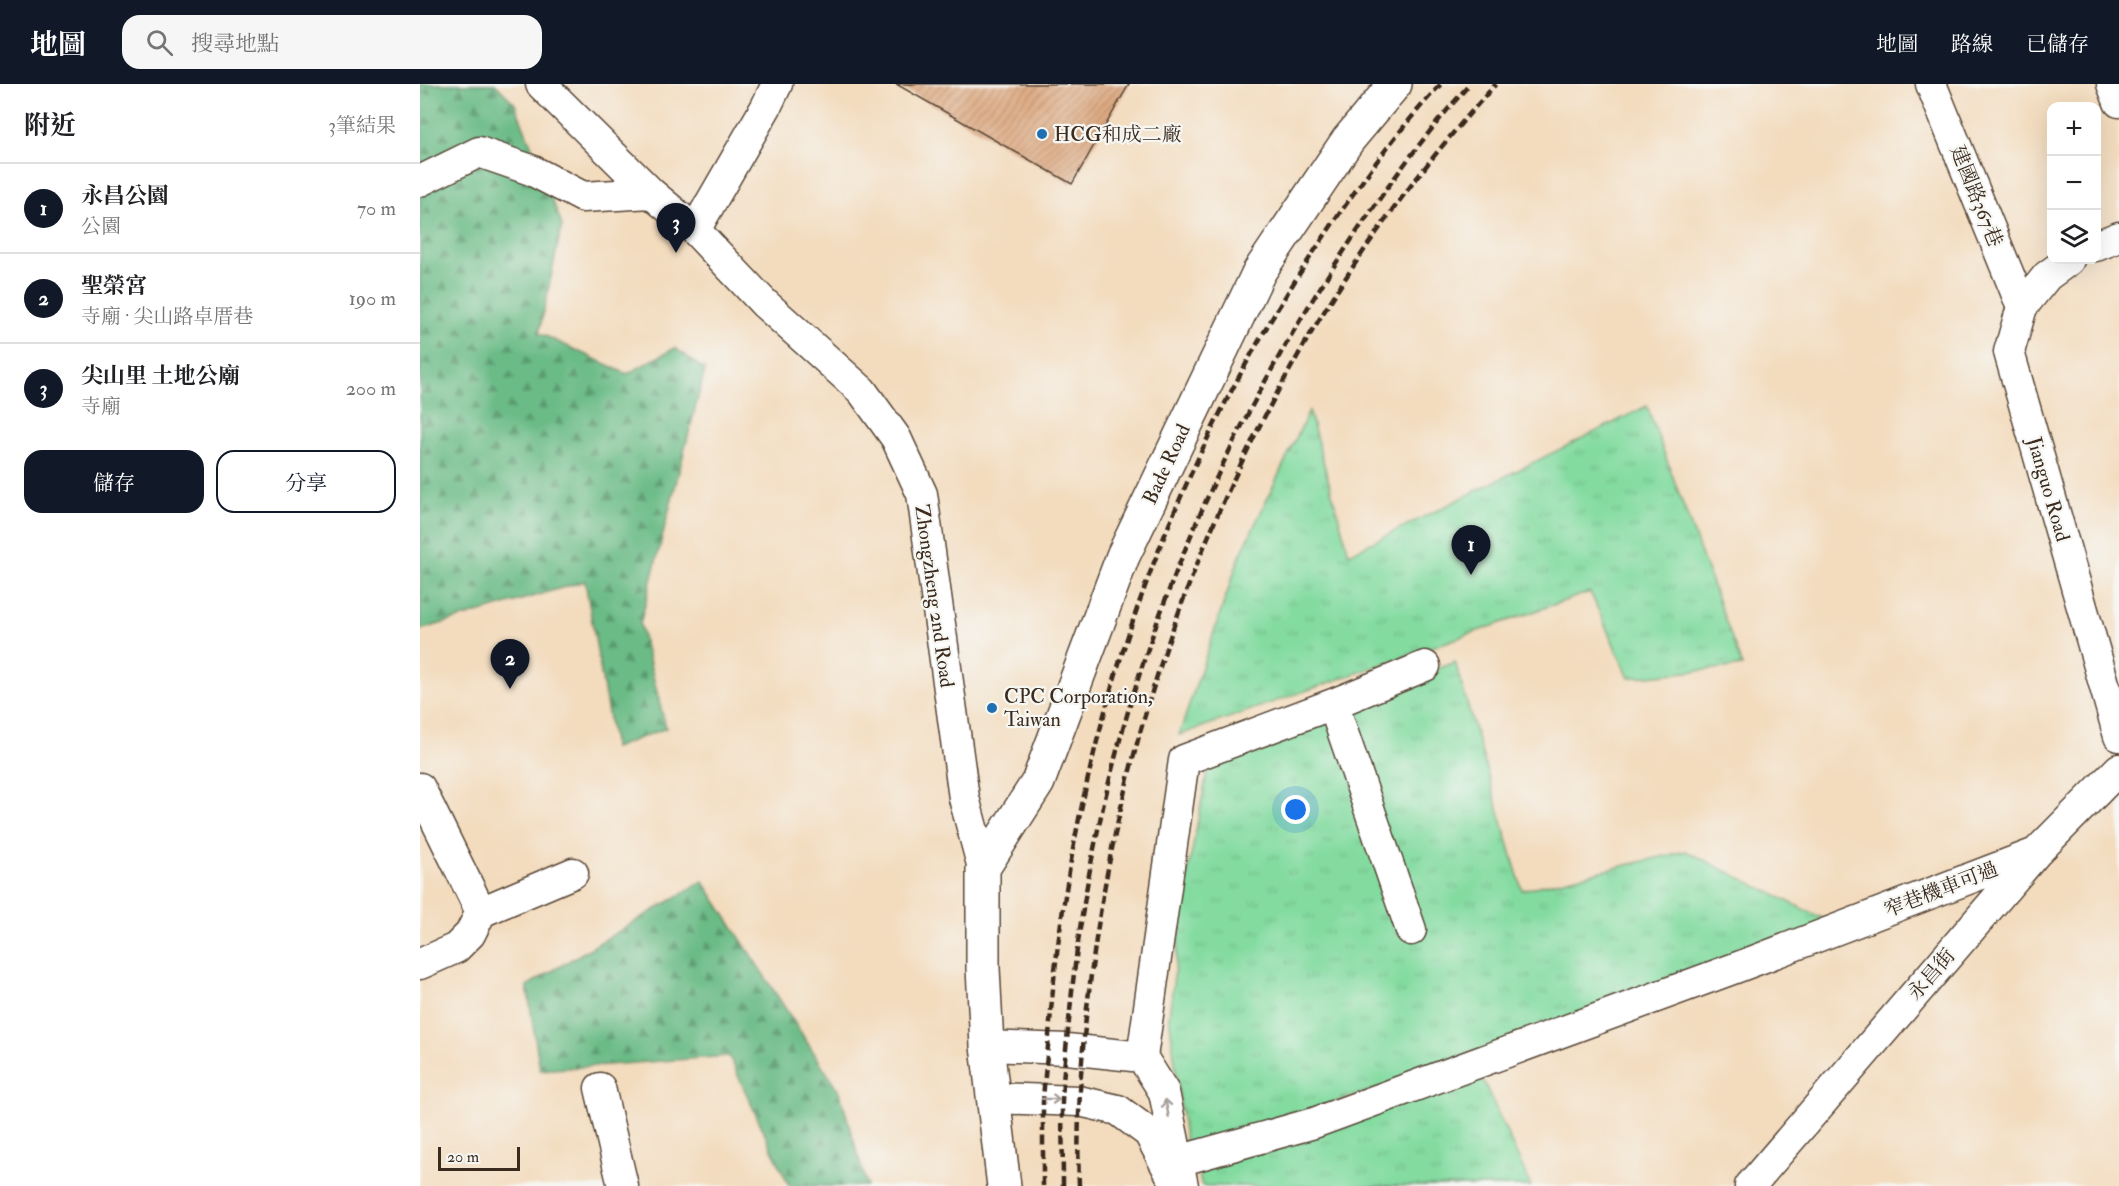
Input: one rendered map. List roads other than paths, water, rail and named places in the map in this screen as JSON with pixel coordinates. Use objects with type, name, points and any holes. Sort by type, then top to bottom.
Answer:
[{"type":"main road","name":"Bade Road","points":[[983,868],[1038,782],[1123,556],[1259,272],[1348,140],[1395,84]]},
{"type":"main road","name":"Zhongzheng 2nd Road","points":[[983,868],[983,968],[987,1046],[1004,1186]]},
{"type":"street","name":"Zhongzheng 2nd Road","points":[[541,84],[651,193],[695,230],[764,303],[862,391],[896,438],[922,494],[964,798],[983,868]]},
{"type":"street","points":[[695,230],[777,84]]},
{"type":"street","name":"建國路367巷","points":[[1931,84],[2022,307]]},
{"type":"street","points":[[2112,84],[2119,102]]},
{"type":"street","points":[[420,181],[479,152],[531,170],[583,197],[651,193]]},
{"type":"street","points":[[2101,244],[2119,237]]},
{"type":"street","name":"Jianguo Road","points":[[2063,264],[2047,276],[2022,307],[2009,352],[2119,736]]},
{"type":"street","points":[[1179,1178],[1164,1092],[1142,1057],[1184,760],[1333,704],[1425,666]]},
{"type":"street","points":[[1333,704],[1411,930]]},
{"type":"street","name":"永昌街","points":[[1750,1186],[2036,853],[2119,770]]},
{"type":"street","points":[[420,788],[481,912]]},
{"type":"street","name":"窄巷機車可過","points":[[1179,1178],[1314,1123],[1846,926],[2036,853]]},
{"type":"street","points":[[420,964],[456,948],[470,934],[481,912],[573,873]]},
{"type":"street","points":[[987,1046],[1066,1049],[1142,1057]]},
{"type":"street","points":[[600,1088],[622,1186]]},
{"type":"street","points":[[993,1098],[1079,1101],[1118,1110],[1149,1133],[1179,1178]]},
{"type":"railway","points":[[1043,1186],[1043,1094],[1060,931],[1077,827],[1101,724],[1132,624],[1169,525],[1212,429],[1262,336],[1317,247],[1361,183],[1441,84]]},
{"type":"railway","points":[[1063,1186],[1063,1079],[1083,912],[1102,813],[1127,716],[1158,621],[1194,528],[1236,437],[1284,348],[1336,263],[1383,194],[1416,148],[1470,84]]},
{"type":"railway","points":[[1079,1186],[1082,1062],[1096,939],[1118,821],[1148,705],[1186,592],[1233,482],[1287,375],[1349,273],[1419,176],[1496,84]]},
{"type":"place","name":"HCG和成二廠","points":[[1042,134]]},
{"type":"place","name":"尖山里 土地公廟","points":[[676,253]]},
{"type":"place","name":"永昌公園","points":[[1471,575]]},
{"type":"place","name":"聖榮宮","points":[[510,689]]},
{"type":"place","name":"CPC Corporation, Taiwan","points":[[992,708]]}]
